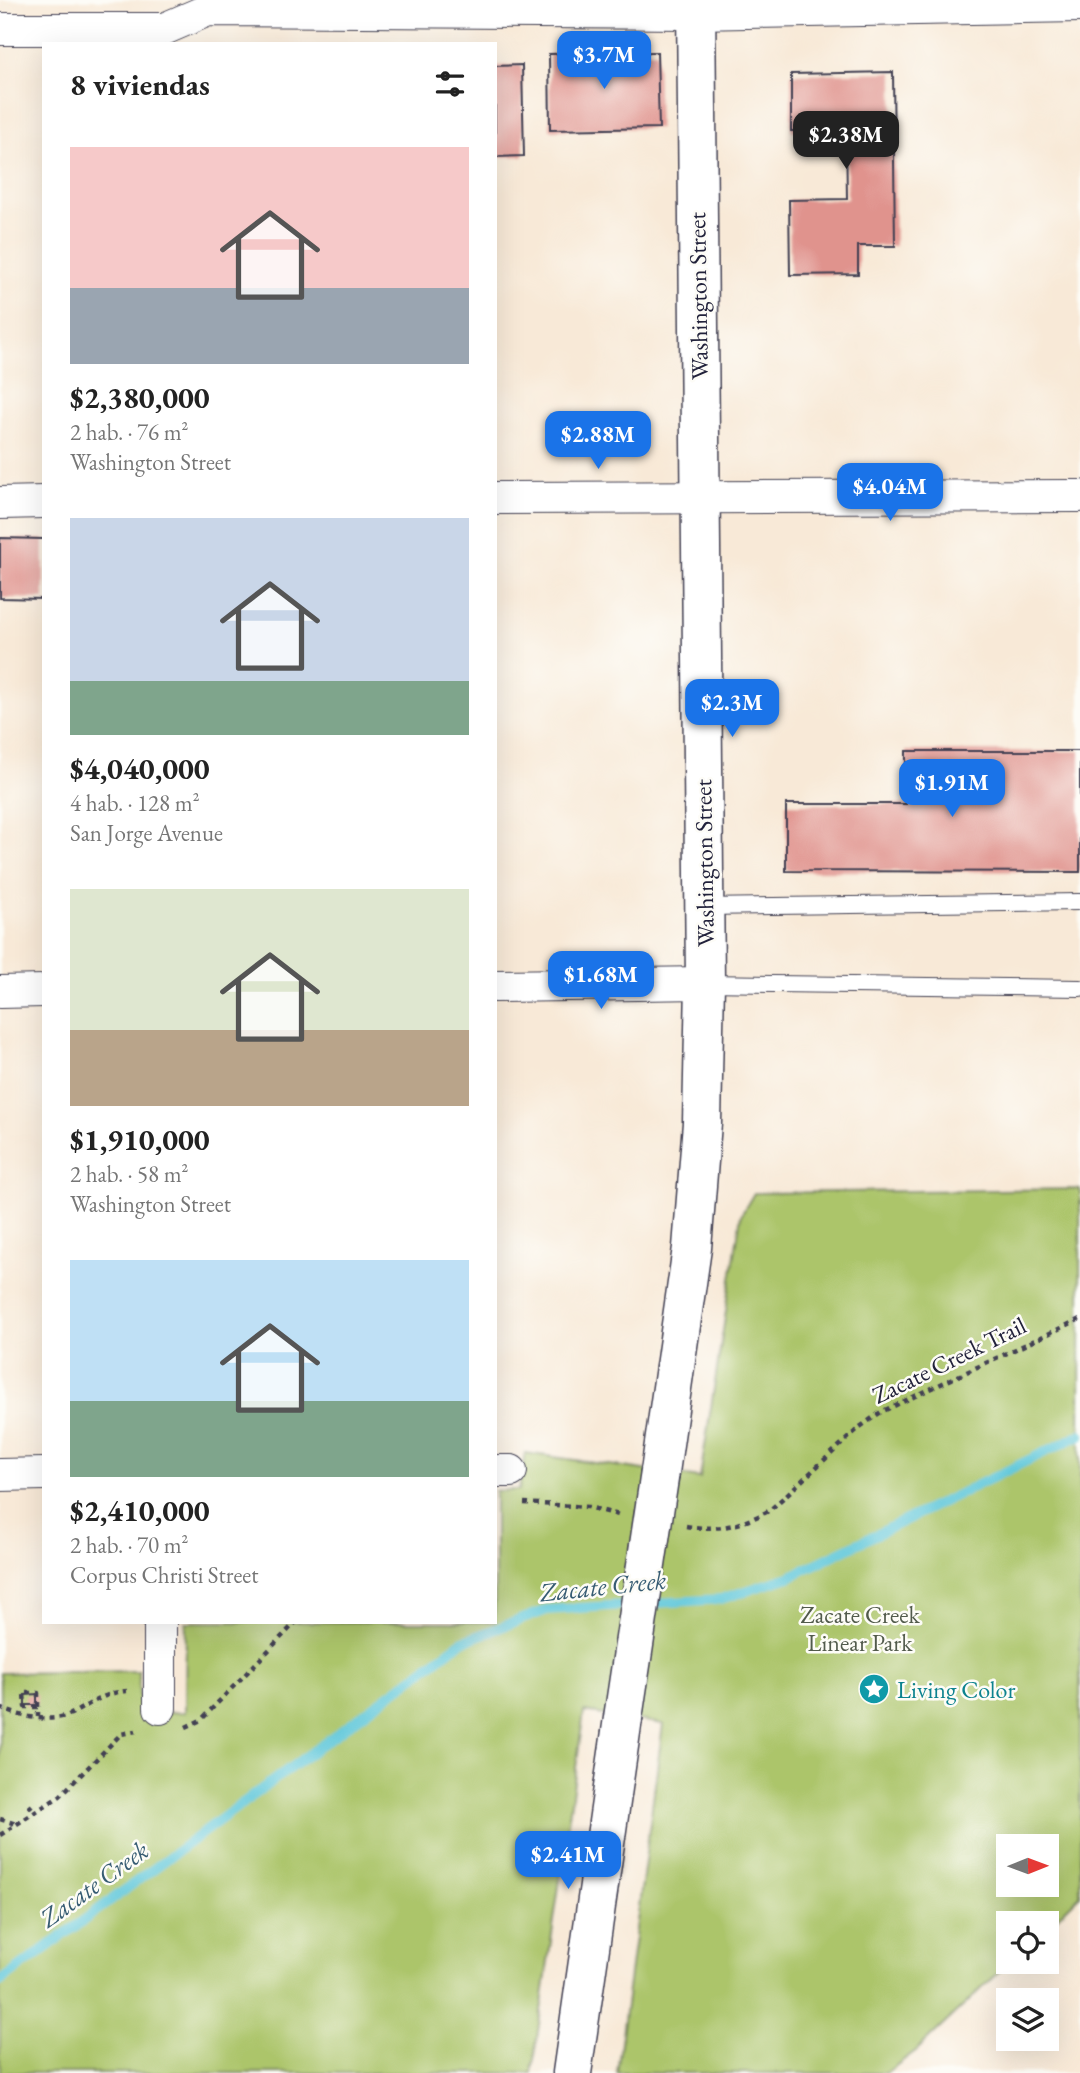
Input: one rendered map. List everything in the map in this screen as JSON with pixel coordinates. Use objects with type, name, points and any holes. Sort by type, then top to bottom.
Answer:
[{"type":"main road","name":"Washington Street","points":[[572,2073],[692,1248],[702,1123],[705,983],[696,7]]},
{"type":"street","points":[[0,29],[164,24],[208,10],[1080,6]]},
{"type":"street","points":[[497,498],[1080,496]]},
{"type":"street","points":[[0,503],[42,502]]},
{"type":"street","points":[[497,986],[705,983]]},
{"type":"street","points":[[0,992],[42,991]]},
{"type":"street","points":[[0,1475],[42,1474]]},
{"type":"street","points":[[147,1713],[160,1624]]},
{"type":"lane","points":[[704,907],[1080,902]]},
{"type":"lane","points":[[705,983],[1080,988]]},
{"type":"path","name":"Zacate Creek Trail","points":[[685,1525],[710,1529],[756,1518],[770,1510],[860,1427],[881,1412],[1080,1319]]},
{"type":"path","points":[[520,1503],[588,1507],[621,1515]]},
{"type":"path","points":[[0,1709],[20,1718],[67,1716],[111,1692],[133,1691]]},
{"type":"path","points":[[38,1707],[38,1717]]},
{"type":"path","points":[[134,1731],[147,1713]]},
{"type":"path","points":[[29,1805],[35,1812]]},
{"type":"path","points":[[0,1819],[18,1824]]},
{"type":"green space","name":"Zacate Creek Linear Park","points":[[1080,1189],[1080,1895],[1059,1915],[1059,1911],[996,1911],[997,1974],[917,2050],[886,2073],[617,2073],[663,1724],[584,1712],[532,2073],[0,2073],[0,1673],[139,1671],[139,1713],[185,1712],[186,1624],[497,1624],[497,1491],[519,1490],[525,1453],[700,1478],[741,1215],[754,1193]]},
{"type":"building","points":[[657,52],[659,128],[550,130],[549,54]]},
{"type":"building","points":[[522,65],[524,156],[497,157],[497,66]]},
{"type":"building","points":[[893,72],[895,246],[858,246],[858,274],[790,275],[789,200],[847,199],[846,131],[791,131],[791,74]]},
{"type":"building","points":[[0,538],[42,539],[42,599],[0,598]]},
{"type":"building","points":[[906,751],[1080,751],[1080,872],[786,871],[786,804],[906,804]]},
{"type":"building","points":[[37,1694],[37,1705],[25,1705],[25,1695]]},
{"type":"waterway","name":"Zacate Creek","points":[[0,1982],[461,1642],[547,1610],[721,1599],[789,1577],[1080,1435]]},
{"type":"place","name":"Living Color","points":[[874,1689]]}]
